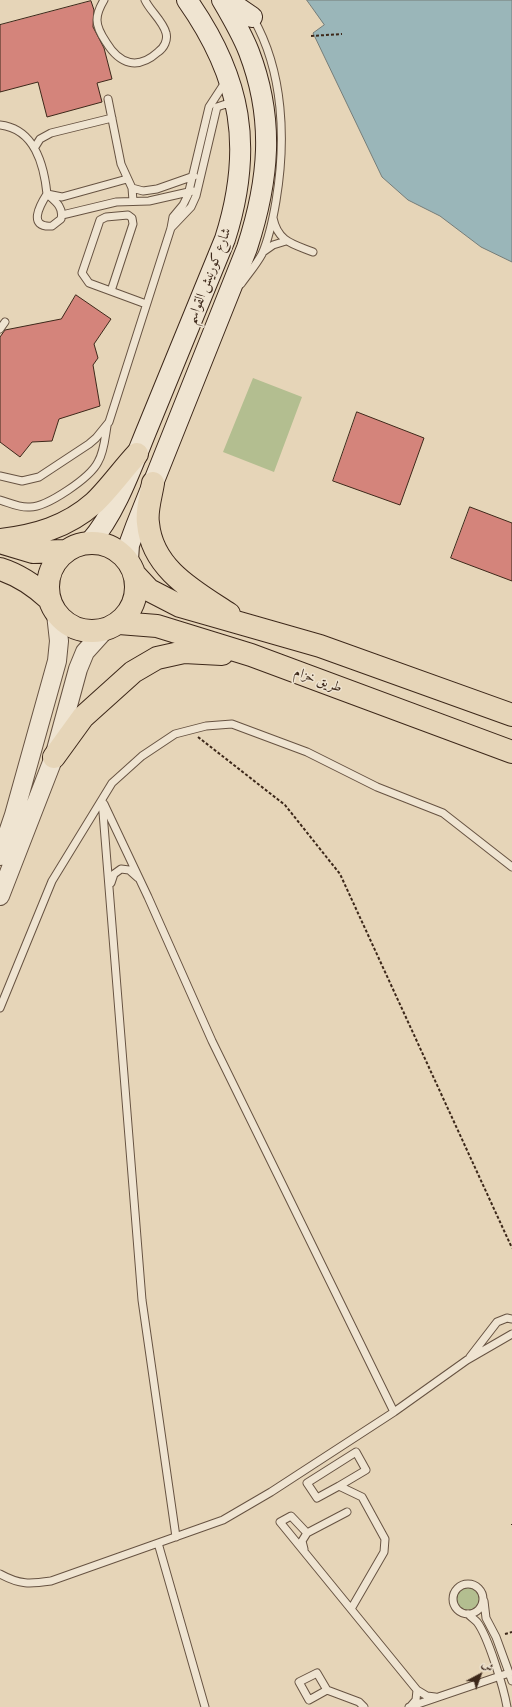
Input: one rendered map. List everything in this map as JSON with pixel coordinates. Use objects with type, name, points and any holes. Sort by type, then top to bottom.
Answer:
[{"type":"main road","name":"شارع كورنيش القواسم","points":[[90,542],[107,519],[137,454],[219,252],[234,208],[240,179],[241,141],[237,110],[228,74],[216,45],[187,0]]},
{"type":"main road","name":"شارع كورنيش القواسم","points":[[132,568],[129,545],[247,248],[257,217],[264,186],[267,148],[265,115],[259,81],[249,51],[222,0]]},
{"type":"main road","points":[[227,0],[247,8]]},
{"type":"main road","points":[[0,541],[31,536],[53,528],[73,518],[94,503],[137,454]]},
{"type":"main road","points":[[153,483],[147,522],[153,548],[164,564],[179,579],[247,626]]},
{"type":"main road","points":[[0,541],[33,552],[65,551]]},
{"type":"main road","points":[[53,606],[48,581],[53,564],[65,551],[77,545],[90,542],[104,544],[118,550],[149,590],[165,600],[247,626],[320,646],[512,715]]},
{"type":"main road","points":[[0,569],[22,578],[35,586],[70,626],[86,632],[111,627],[131,610],[136,594],[132,568]]},
{"type":"main road","name":"طريق خزام","points":[[111,627],[157,626],[251,655],[512,752]]},
{"type":"main road","points":[[54,757],[83,717],[133,672],[157,658],[184,652],[251,655]]},
{"type":"street","points":[[0,856],[14,815],[57,661],[59,641],[53,606]]},
{"type":"street","points":[[0,896],[54,757],[78,669],[85,652],[111,627]]},
{"type":"lane","points":[[104,0],[100,6],[97,20],[100,32],[110,49],[120,59],[132,64],[144,62],[153,57],[162,50],[166,41],[166,34],[163,27],[144,0]]},
{"type":"lane","points":[[178,0],[189,16],[200,19]]},
{"type":"lane","name":"شارع كورنيش القواسم","points":[[218,324],[235,293],[262,253],[273,217],[281,170],[280,115],[271,60],[260,31],[247,8]]},
{"type":"lane","points":[[0,500],[24,508],[37,506],[48,502],[85,477],[99,461],[107,425],[113,413],[171,228],[173,217],[186,200],[189,191],[207,111],[210,104],[223,88],[228,74]]},
{"type":"lane","points":[[108,99],[121,164],[132,188],[132,201]]},
{"type":"lane","points":[[171,228],[191,207],[197,191],[217,108],[222,104],[226,104],[237,110]]},
{"type":"lane","points":[[35,147],[45,135],[112,118]]},
{"type":"lane","points":[[0,125],[9,127],[21,133],[35,147],[44,175],[47,194],[60,206],[62,215],[59,222],[52,226],[40,223],[36,215],[37,210],[47,194]]},
{"type":"lane","points":[[132,188],[143,191],[157,189],[172,185],[192,176],[200,177]]},
{"type":"lane","points":[[47,194],[62,197],[127,179]]},
{"type":"lane","points":[[62,215],[116,202],[149,201],[189,191],[197,191]]},
{"type":"lane","points":[[111,291],[133,224],[132,218],[128,215],[109,216],[100,220],[82,269],[83,276],[89,283],[146,304]]},
{"type":"lane","points":[[273,217],[276,229],[286,241],[313,252]]},
{"type":"lane","points":[[262,253],[273,245],[286,241]]},
{"type":"lane","points":[[0,329],[5,322]]},
{"type":"lane","points":[[0,476],[22,481],[39,477],[89,444],[107,425]]},
{"type":"lane","points":[[0,1008],[52,881],[112,783],[142,756],[175,734],[189,730],[206,726],[232,724],[307,752],[377,787],[443,813],[512,867]]},
{"type":"lane","points":[[102,800],[140,880],[212,1041],[394,1412]]},
{"type":"lane","points":[[102,800],[142,1300],[176,1537]]},
{"type":"lane","points":[[110,887],[114,874],[121,869],[129,870],[140,880]]},
{"type":"lane","points":[[467,1360],[497,1322],[506,1318],[512,1319]]},
{"type":"lane","points":[[0,1574],[12,1581],[28,1584],[51,1581],[223,1520],[271,1492],[394,1412],[467,1360],[512,1334]]},
{"type":"lane","points":[[356,1452],[366,1470],[339,1486],[317,1498],[307,1482],[356,1452]]},
{"type":"lane","points":[[339,1486],[362,1497],[385,1539],[384,1552],[351,1609]]},
{"type":"lane","points":[[306,1554],[302,1541],[307,1533],[347,1512]]},
{"type":"lane","points":[[307,1533],[291,1516],[280,1522],[417,1690],[428,1696],[438,1697]]},
{"type":"lane","points":[[158,1543],[206,1707]]},
{"type":"lane","points":[[506,1707],[505,1692],[478,1623],[468,1614],[458,1610],[453,1601],[455,1591],[463,1584],[473,1584],[482,1591],[486,1618],[496,1636],[512,1681]]},
{"type":"lane","points":[[468,1614],[478,1611],[484,1601]]},
{"type":"lane","points":[[409,1707],[509,1673]]},
{"type":"lane","points":[[327,1690],[359,1702],[364,1707]]},
{"type":"lane","points":[[409,1707],[416,1700],[417,1690]]},
{"type":"path","points":[[312,36],[342,34]]},
{"type":"path","points":[[189,730],[285,805],[340,874],[512,1248]]},
{"type":"green space","points":[[253,378],[302,397],[274,472],[223,452]]},
{"type":"green space","points":[[468,1588],[476,1591],[479,1599],[476,1607],[468,1610],[460,1607],[457,1599],[460,1591]]},
{"type":"water","points":[[307,0],[512,0],[512,262],[481,247],[440,216],[408,200],[382,177],[313,33],[324,25]]},
{"type":"building","points":[[91,1],[94,10],[93,27],[104,48],[112,79],[97,83],[102,102],[47,117],[38,82],[0,92],[0,25]]},
{"type":"building","points":[[76,295],[111,319],[94,344],[98,358],[93,365],[100,406],[59,419],[52,441],[32,442],[20,457],[0,442],[0,337],[5,330],[61,319]]},
{"type":"building","points":[[357,412],[424,438],[400,505],[333,481]]},
{"type":"building","points":[[470,507],[512,523],[512,581],[451,558]]}]
